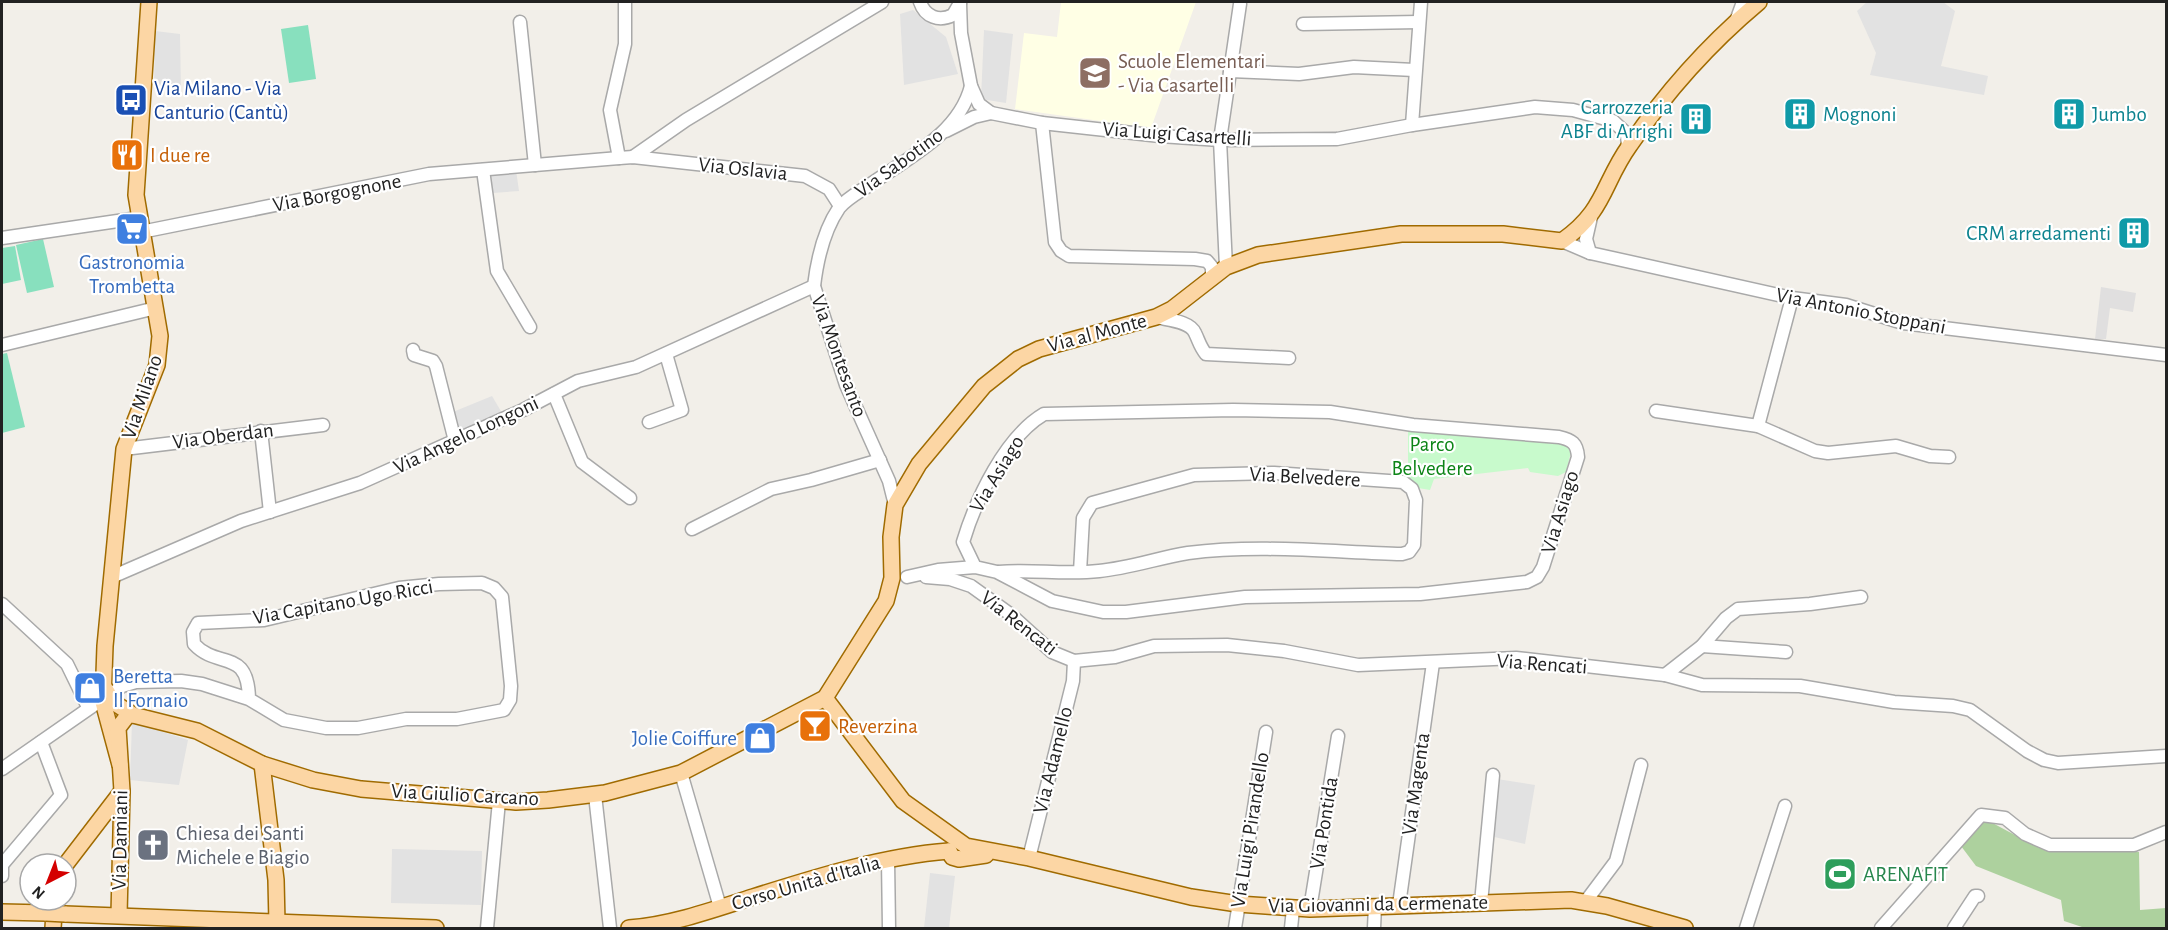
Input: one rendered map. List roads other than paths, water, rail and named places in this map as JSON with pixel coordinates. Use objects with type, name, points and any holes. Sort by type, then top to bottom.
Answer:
[{"type":"main road","name":"Via Milano","points":[[120,765],[105,695],[105,646],[114,576],[124,449],[157,365],[160,336],[136,195],[149,2]]},
{"type":"main road","points":[[1562,241],[1591,217],[1628,148],[1653,112],[1736,21],[1759,2]]},
{"type":"main road","name":"Via al Monte","points":[[825,698],[879,615],[899,577],[891,537],[898,485],[919,464],[984,386],[1018,359],[1039,349],[1156,317],[1172,309],[1226,267],[1258,255],[1401,234],[1503,234],[1562,241]]},
{"type":"main road","points":[[105,695],[132,715]]},
{"type":"main road","name":"Via Giulio Carcano","points":[[132,715],[197,731],[262,764],[313,780],[361,789],[499,801],[548,800],[595,795],[681,773],[825,698]]},
{"type":"main road","name":"Via Giovanni da Cermenate","points":[[825,698],[903,801],[960,849],[1029,858],[1191,897],[1238,904],[1310,909],[1586,901],[1685,928]]},
{"type":"main road","points":[[120,765],[118,728],[121,720],[132,715]]},
{"type":"main road","points":[[262,764],[276,880],[277,926]]},
{"type":"main road","name":"Via Damiani","points":[[119,915],[122,791],[120,765]]},
{"type":"main road","points":[[75,852],[122,791]]},
{"type":"main road","name":"Corso Unità d'Italia","points":[[628,928],[720,907],[888,860],[914,854],[960,849]]},
{"type":"main road","points":[[2,912],[18,910]]},
{"type":"main road","points":[[51,912],[53,928]]},
{"type":"main road","points":[[61,912],[277,926],[436,928]]},
{"type":"street","points":[[619,158],[610,110],[626,44],[625,2]]},
{"type":"street","points":[[633,157],[695,114],[882,2]]},
{"type":"street","points":[[920,2],[927,14],[952,26],[964,47]]},
{"type":"street","points":[[1412,125],[1420,2]]},
{"type":"street","points":[[1736,21],[1743,2]]},
{"type":"street","points":[[940,19],[953,15],[960,3]]},
{"type":"street","points":[[960,3],[964,47],[971,86],[979,104],[991,113]]},
{"type":"street","points":[[1226,267],[1220,140],[1240,4]]},
{"type":"street","points":[[520,22],[534,165]]},
{"type":"street","points":[[1303,24],[1419,22]]},
{"type":"street","points":[[1230,71],[1299,74],[1354,67],[1414,70]]},
{"type":"street","name":"Via Sabotino","points":[[840,206],[946,130],[961,111],[971,86]]},
{"type":"street","name":"Via Luigi Casartelli","points":[[946,130],[974,117],[991,113],[1042,123],[1160,136],[1220,140],[1337,139],[1412,125],[1535,107],[1573,110],[1618,124]]},
{"type":"street","points":[[1618,124],[1636,122],[1653,112]]},
{"type":"street","points":[[1042,123],[1055,242],[1061,251],[1069,256],[1207,261],[1212,267],[1212,279]]},
{"type":"street","points":[[1618,124],[1626,134],[1628,148]]},
{"type":"street","name":"Via Borgognone","points":[[2,238],[140,225],[429,174],[633,157]]},
{"type":"street","name":"Via Oslavia","points":[[633,157],[805,176],[829,189],[840,206]]},
{"type":"street","points":[[483,170],[497,271],[530,327]]},
{"type":"street","name":"Via Montesanto","points":[[840,206],[829,227],[814,286],[846,385],[879,460],[898,485]]},
{"type":"street","points":[[1590,253],[1586,239],[1591,217]]},
{"type":"street","name":"Via Antonio Stoppani","points":[[1562,241],[1590,253],[1792,298],[1846,305],[1903,323],[2166,355]]},
{"type":"street","name":"Via Angelo Longoni","points":[[114,576],[241,521],[360,483],[455,441],[578,381],[636,367],[814,286]]},
{"type":"street","points":[[1758,426],[1792,298]]},
{"type":"street","points":[[2,345],[156,309]]},
{"type":"street","points":[[1156,317],[1187,324],[1194,330],[1199,346],[1206,354],[1289,358]]},
{"type":"street","points":[[412,350],[414,355],[433,361],[436,366],[455,441]]},
{"type":"street","points":[[649,422],[682,410],[666,354]]},
{"type":"street","points":[[554,394],[582,462],[630,498]]},
{"type":"street","name":"Via Asiago","points":[[1233,410],[1330,412],[1413,425],[1559,437],[1571,439],[1577,447],[1578,456],[1543,567],[1537,577],[1527,582],[1420,594],[1245,597],[1126,612],[1103,612],[1052,601],[997,572],[975,567],[963,542],[971,515],[1014,441],[1031,422],[1044,414],[1233,410]]},
{"type":"street","points":[[1656,411],[1758,426],[1815,451],[1828,453],[1896,446],[1930,456],[1949,457]]},
{"type":"street","name":"Via Oberdan","points":[[124,449],[323,425]]},
{"type":"street","points":[[261,431],[270,512]]},
{"type":"street","points":[[692,530],[771,489],[879,460]]},
{"type":"street","name":"Via Belvedere","points":[[997,572],[1019,570],[1080,572],[1109,570],[1188,554],[1238,550],[1402,554],[1409,552],[1414,545],[1416,500],[1412,489],[1403,482],[1274,473],[1194,475],[1092,503],[1083,518],[1080,572]]},
{"type":"street","points":[[899,577],[938,570],[975,567]]},
{"type":"street","name":"Via Rencati","points":[[899,577],[950,579],[971,586],[1010,614],[1052,652],[1074,661],[1115,657],[1154,646],[1190,644],[1284,651],[1359,665],[1516,658],[1665,675],[1702,685],[1800,686],[1894,702],[1953,706],[1971,711],[2027,751],[2044,760],[2058,763],[2166,756]]},
{"type":"street","name":"Via Capitano Ugo Ricci","points":[[2,769],[105,695],[136,682],[181,681],[202,684],[249,699],[284,720],[326,728],[358,728],[406,719],[456,719],[504,710],[510,700],[511,686],[502,597],[494,588],[482,583],[439,584],[399,588],[264,620],[198,622],[193,632],[194,644],[206,654],[234,663],[244,672],[249,681],[249,699]]},
{"type":"street","points":[[1665,675],[1702,646],[1726,618],[1738,609],[1810,604],[1861,597]]},
{"type":"street","points":[[2,604],[67,664],[88,707]]},
{"type":"street","points":[[1702,646],[1786,652]]},
{"type":"street","name":"Via Adamello","points":[[1029,858],[1073,681],[1074,661]]},
{"type":"street","name":"Via Magenta","points":[[1399,905],[1433,663]]},
{"type":"street","name":"Via Luigi Pirandello","points":[[1235,928],[1266,732]]},
{"type":"street","name":"Via Pontida","points":[[1310,909],[1338,736]]},
{"type":"street","points":[[2,876],[2,865],[61,795],[41,742]]},
{"type":"street","points":[[1586,901],[1616,861],[1641,765]]},
{"type":"street","points":[[681,773],[720,907]]},
{"type":"street","points":[[1481,903],[1492,775]]},
{"type":"street","points":[[595,795],[610,928]]},
{"type":"street","points":[[488,928],[499,801]]},
{"type":"street","points":[[1746,928],[1785,806]]},
{"type":"street","points":[[1881,928],[1981,815],[2006,818],[2025,834],[2050,845],[2134,845],[2166,832]]},
{"type":"street","points":[[888,860],[889,928]]},
{"type":"street","points":[[1954,928],[1971,902],[1978,896]]},
{"type":"street","points":[[1374,928],[1376,906]]},
{"type":"street","points":[[1291,928],[1293,909]]},
{"type":"place","name":"Scuole Elementari - Via Casartelli","points":[[1095,73]]},
{"type":"place","name":"Via Milano - Via Canturio (Cantù)","points":[[131,100]]},
{"type":"place","name":"Mognoni","points":[[1800,114]]},
{"type":"place","name":"Jumbo","points":[[2069,114]]},
{"type":"place","name":"Carrozzeria ABF di Arrighi","points":[[1696,119]]},
{"type":"place","name":"I due re","points":[[127,155]]},
{"type":"place","name":"Gastronomia Trombetta","points":[[132,229]]},
{"type":"place","name":"CRM arredamenti","points":[[2134,233]]},
{"type":"place","name":"Beretta Il Fornaio","points":[[90,688]]},
{"type":"place","name":"Reverzina","points":[[815,726]]},
{"type":"place","name":"Jolie Coiffure","points":[[760,738]]},
{"type":"place","name":"Chiesa dei Santi Michele e Biagio","points":[[153,845]]},
{"type":"place","name":"ARENAFIT","points":[[1840,874]]},
{"type":"park label","name":"Parco Belvedere","points":[[1432,456]]}]
